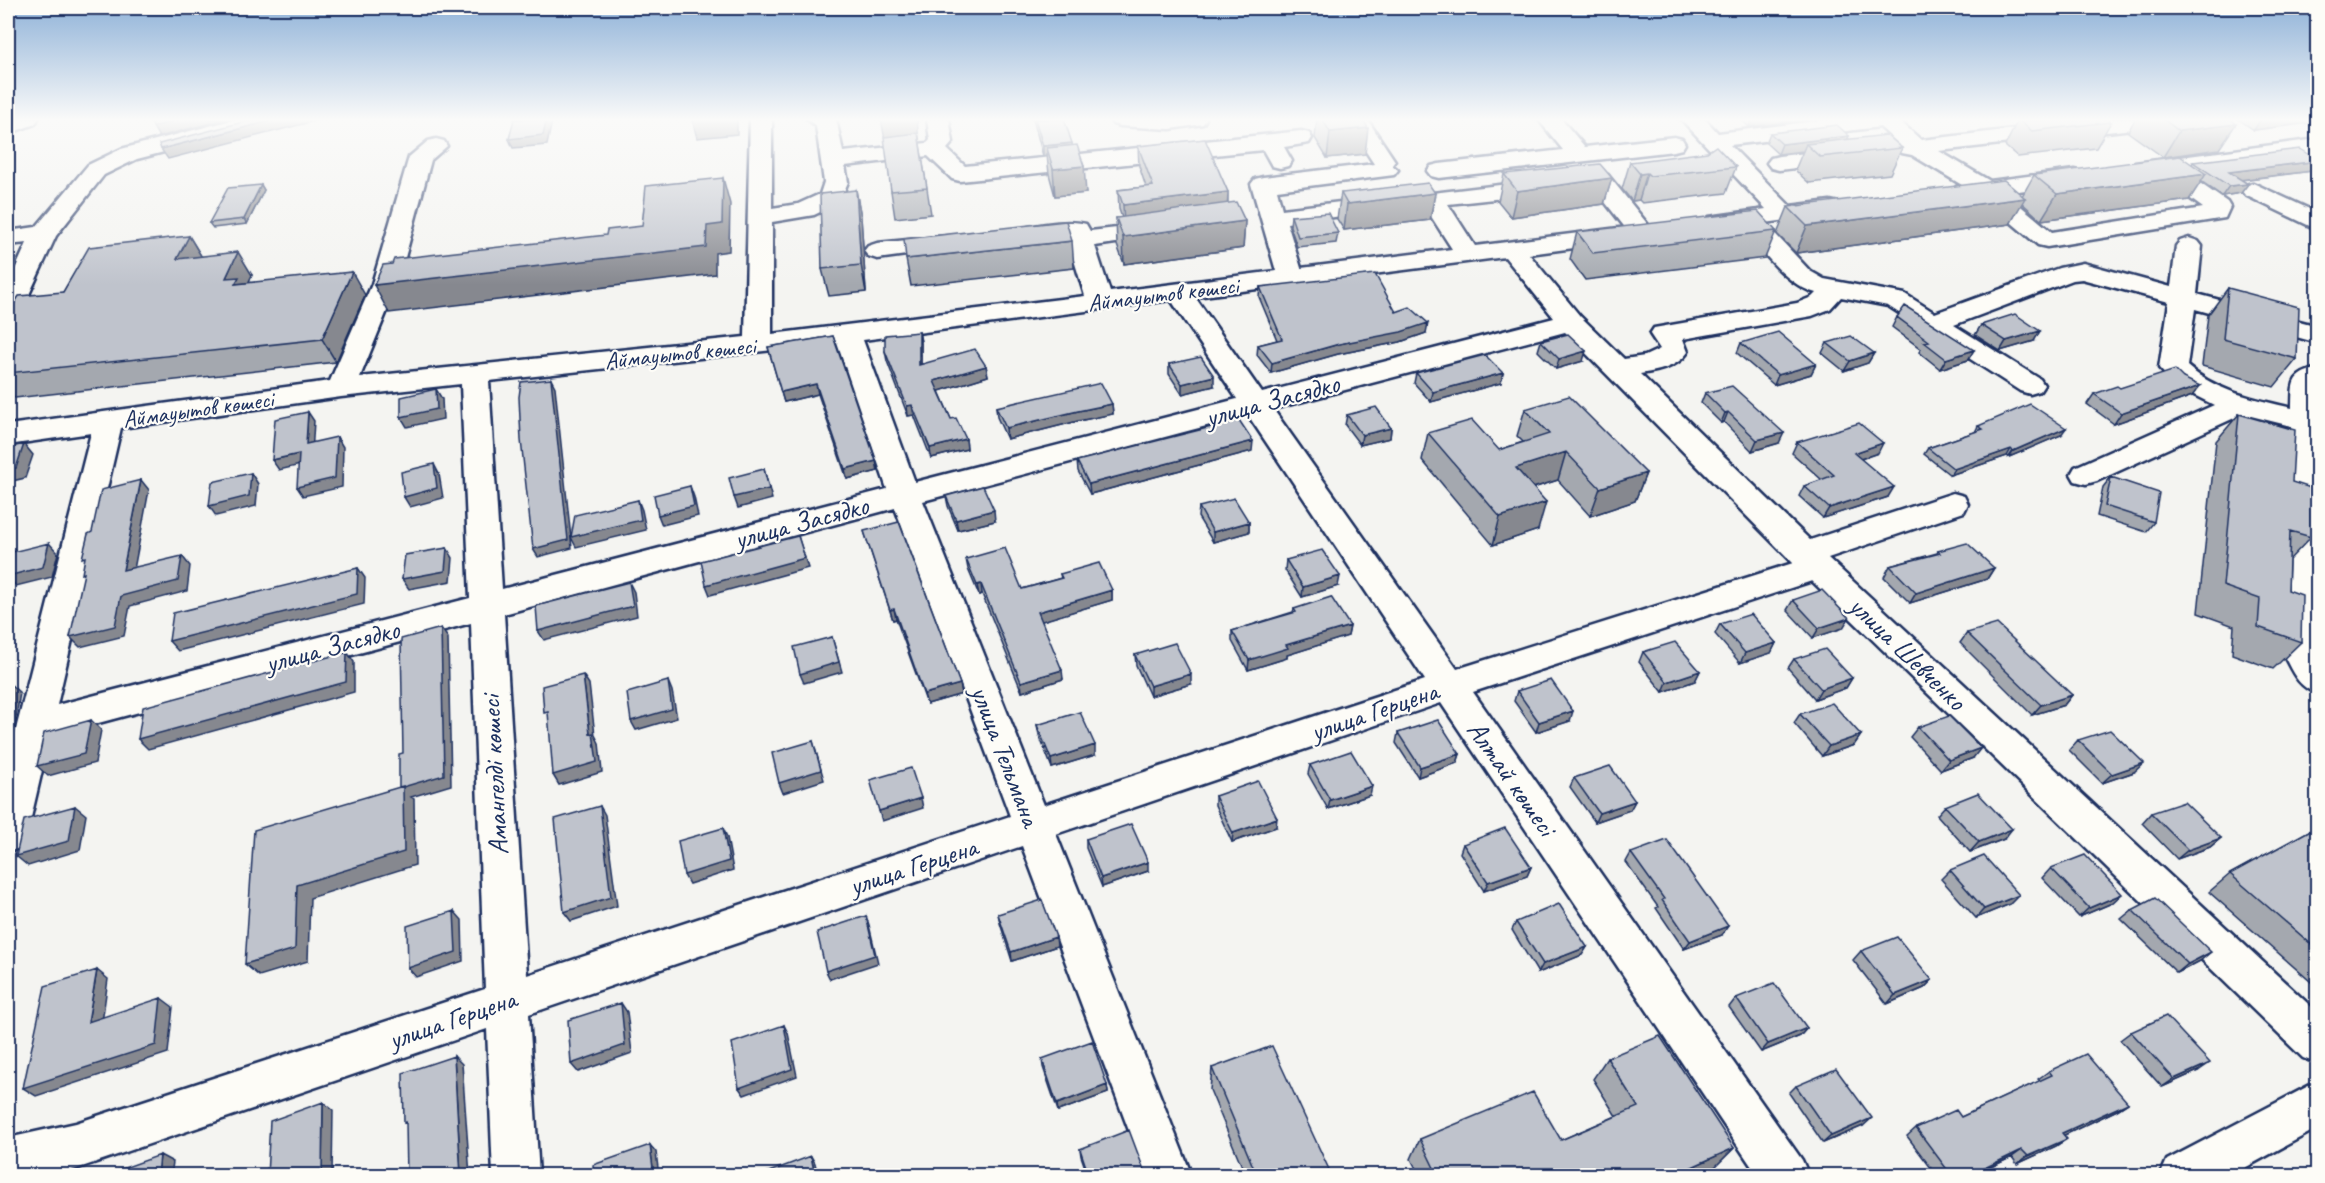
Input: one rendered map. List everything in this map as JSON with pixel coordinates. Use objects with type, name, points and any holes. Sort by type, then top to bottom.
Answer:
[{"type":"street","points":[[8,312],[44,234],[93,174]]},
{"type":"street","points":[[341,388],[385,284],[415,174]]},
{"type":"street","points":[[758,345],[760,216],[763,174]]},
{"type":"street","points":[[760,216],[797,213],[816,207],[831,198],[836,182],[835,174]]},
{"type":"street","points":[[1287,174],[1291,181]]},
{"type":"street","points":[[1291,278],[1263,184],[1330,174]]},
{"type":"street","points":[[1746,174],[1784,213]]},
{"type":"street","points":[[1962,174],[1985,188],[2047,240],[2216,213],[2218,207],[2172,174]]},
{"type":"street","points":[[1938,194],[2095,174]]},
{"type":"street","points":[[1273,217],[1600,180],[1613,181],[1665,229]]},
{"type":"street","points":[[2253,190],[2318,223]]},
{"type":"street","points":[[1432,199],[1469,255]]},
{"type":"street","name":"Аймауытов көшесі","points":[[8,435],[108,423],[341,388],[758,345],[1855,204]]},
{"type":"street","points":[[1746,218],[1801,276],[1816,285],[1896,300],[2030,386]]},
{"type":"street","points":[[1080,240],[1185,227]]},
{"type":"street","points":[[1006,237],[1077,229],[1100,302]]},
{"type":"street","points":[[8,238],[44,234]]},
{"type":"street","points":[[877,251],[971,241]]},
{"type":"street","points":[[2189,246],[2173,368],[2185,381],[2209,393],[2307,421]]},
{"type":"street","name":"улица Шевченко","points":[[1512,249],[1570,322],[1617,369],[1811,560],[2318,1043]]},
{"type":"street","points":[[1934,323],[2068,273],[2083,272],[2318,334]]},
{"type":"street","points":[[1617,369],[1657,362],[1668,357],[1674,352],[1673,345],[1664,334],[1803,310],[1821,303],[1834,289]]},
{"type":"street","name":"Алтай көшесі","points":[[1178,292],[1786,1176]]},
{"type":"street","name":"улица Засядко","points":[[33,726],[1570,322]]},
{"type":"street","name":"улица Тельмана","points":[[846,334],[905,495],[1169,1176]]},
{"type":"street","name":"Амангелді көшесі","points":[[475,375],[516,1176]]},
{"type":"street","points":[[2318,377],[2307,382],[2301,656],[2311,674],[2318,680]]},
{"type":"street","points":[[2086,474],[2243,403]]},
{"type":"street","points":[[8,835],[108,423]]},
{"type":"street","name":"улица Герцена","points":[[8,1161],[76,1146],[1449,686],[1811,560],[1953,504]]},
{"type":"street","points":[[2183,1176],[2318,1103]]},
{"type":"building","points":[[889,174],[925,174],[927,188],[891,191]]},
{"type":"building","points":[[1149,174],[1220,174],[1228,192],[1123,205],[1118,190],[1153,186]]},
{"type":"building","points":[[1504,174],[1609,174],[1612,178],[1517,191]]},
{"type":"building","points":[[2040,174],[2204,174],[2057,194],[2034,175]]},
{"type":"building","points":[[2211,174],[2232,174],[2248,184],[2229,186]]},
{"type":"building","points":[[723,178],[722,224],[707,226],[706,247],[374,285],[383,265],[392,264],[394,259],[606,235],[607,230],[642,226],[646,186]]},
{"type":"building","points":[[2004,180],[2025,198],[1807,226],[1788,207]]},
{"type":"building","points":[[1428,183],[1435,193],[1347,204],[1341,193]]},
{"type":"building","points":[[261,185],[244,219],[209,223],[228,188]]},
{"type":"building","points":[[856,190],[861,265],[822,269],[820,194]]},
{"type":"building","points":[[1236,202],[1245,221],[1123,237],[1116,218]]},
{"type":"building","points":[[1758,211],[1776,231],[1593,253],[1577,232]]},
{"type":"building","points":[[1328,213],[1338,233],[1298,237],[1291,216]]},
{"type":"building","points":[[1066,221],[1072,241],[906,259],[904,239]]},
{"type":"building","points":[[189,236],[177,259],[238,252],[226,278],[239,277],[235,284],[352,272],[322,339],[8,373],[8,328],[13,320],[8,321],[8,313],[19,296],[63,292],[89,247]]},
{"type":"building","points":[[1375,274],[1396,312],[1410,307],[1428,323],[1401,332],[1339,344],[1272,363],[1258,345],[1282,339],[1260,287]]},
{"type":"building","points":[[2228,288],[2299,307],[2297,359],[2223,339]]},
{"type":"building","points":[[1905,306],[1974,350],[1946,359],[1924,342],[1929,341],[1897,317]]},
{"type":"building","points":[[2015,314],[2040,331],[2006,341],[1981,325]]},
{"type":"building","points":[[919,332],[919,365],[975,349],[986,366],[934,381],[951,419],[956,418],[966,439],[930,448],[912,405],[907,406],[885,351],[885,335]]},
{"type":"building","points":[[1778,332],[1816,364],[1778,375],[1741,343]]},
{"type":"building","points":[[1568,334],[1586,351],[1559,359],[1541,341]]},
{"type":"building","points":[[833,336],[876,461],[845,469],[816,384],[781,392],[768,347]]},
{"type":"building","points":[[1851,336],[1874,353],[1850,361],[1827,343]]},
{"type":"building","points":[[1485,355],[1503,373],[1433,392],[1416,373]]},
{"type":"building","points":[[1201,357],[1214,376],[1182,384],[1169,364]]},
{"type":"building","points":[[2175,370],[2183,378],[2200,386],[2121,413],[2094,394],[2117,386],[2120,388]]},
{"type":"building","points":[[551,379],[568,540],[533,549],[521,440],[519,397],[521,382]]},
{"type":"building","points":[[1101,383],[1112,404],[1006,428],[996,407]]},
{"type":"building","points":[[1732,386],[1784,433],[1757,440],[1705,393]]},
{"type":"building","points":[[436,389],[437,409],[401,417],[401,397]]},
{"type":"building","points":[[1569,396],[1646,473],[1600,488],[1566,452],[1516,468],[1546,502],[1500,517],[1428,433],[1472,420],[1499,450],[1549,434],[1525,409]]},
{"type":"building","points":[[2030,404],[2066,428],[2013,451],[2011,449],[1954,469],[1928,448],[1983,429],[1978,426]]},
{"type":"building","points":[[1376,407],[1391,428],[1362,435],[1347,415]]},
{"type":"building","points":[[308,412],[306,444],[337,437],[335,478],[297,487],[299,454],[272,460],[275,419]]},
{"type":"building","points":[[2239,414],[2295,430],[2292,482],[2311,488],[2311,537],[2290,531],[2288,590],[2302,595],[2301,642],[2258,627],[2260,599],[2223,586]]},
{"type":"building","points":[[1239,420],[1253,441],[1089,484],[1077,461]]},
{"type":"building","points":[[1859,423],[1883,443],[1854,453],[1894,487],[1829,508],[1804,486],[1834,475],[1797,442]]},
{"type":"building","points":[[24,444],[16,468],[8,470],[8,448]]},
{"type":"building","points":[[434,464],[437,488],[404,497],[401,472]]},
{"type":"building","points":[[764,469],[769,489],[734,497],[729,478]]},
{"type":"building","points":[[251,473],[249,496],[209,506],[212,482]]},
{"type":"building","points":[[2111,477],[2159,493],[2154,522],[2105,506]]},
{"type":"building","points":[[141,480],[123,570],[182,556],[178,581],[121,596],[115,626],[70,637],[84,573],[82,574],[85,557],[82,558],[88,534],[92,532],[101,490]]},
{"type":"building","points":[[690,486],[694,506],[658,515],[654,495]]},
{"type":"building","points":[[983,486],[994,510],[956,520],[946,496]]},
{"type":"building","points":[[1234,498],[1249,522],[1213,532],[1199,507]]},
{"type":"building","points":[[638,500],[641,520],[571,537],[575,515]]},
{"type":"building","points":[[899,522],[960,684],[924,694],[894,609],[890,610],[864,531]]},
{"type":"building","points":[[798,536],[805,558],[706,585],[701,561]]},
{"type":"building","points":[[49,543],[43,567],[8,576],[12,552]]},
{"type":"building","points":[[1967,543],[1994,568],[1916,593],[1890,566],[1940,553],[1938,551]]},
{"type":"building","points":[[447,548],[445,571],[402,579],[405,555]]},
{"type":"building","points":[[1005,548],[1022,589],[1062,578],[1060,574],[1099,563],[1112,590],[1038,612],[1062,670],[1021,682],[981,584],[977,585],[966,559]]},
{"type":"building","points":[[1322,550],[1340,576],[1303,587],[1286,560]]},
{"type":"building","points":[[358,568],[357,594],[169,641],[173,613]]},
{"type":"building","points":[[629,582],[633,606],[538,631],[536,606]]},
{"type":"building","points":[[1822,590],[1849,618],[1819,628],[1793,600]]},
{"type":"building","points":[[1331,597],[1350,626],[1286,645],[1288,648],[1249,660],[1232,631],[1296,612],[1294,609]]},
{"type":"building","points":[[1751,614],[1776,643],[1745,653],[1720,624]]},
{"type":"building","points":[[1997,624],[2072,695],[2041,705],[1967,633]]},
{"type":"building","points":[[441,628],[444,775],[399,787],[399,754],[403,753],[401,639]]},
{"type":"building","points":[[832,637],[839,662],[800,674],[794,647]]},
{"type":"building","points":[[1675,642],[1700,671],[1667,682],[1643,652]]},
{"type":"building","points":[[1175,643],[1191,674],[1150,686],[1135,655]]},
{"type":"building","points":[[1825,649],[1852,678],[1821,689],[1794,659]]},
{"type":"building","points":[[347,652],[346,682],[138,739],[143,707]]},
{"type":"building","points":[[583,675],[590,734],[593,733],[597,762],[553,775],[548,712],[544,713],[542,686]]},
{"type":"building","points":[[1551,680],[1573,711],[1539,722],[1517,691]]},
{"type":"building","points":[[668,681],[672,709],[631,721],[627,693]]},
{"type":"building","points":[[1832,703],[1861,735],[1829,746],[1800,714]]},
{"type":"building","points":[[1080,712],[1095,745],[1051,759],[1037,725]]},
{"type":"building","points":[[1949,716],[1981,748],[1949,760],[1918,727]]},
{"type":"building","points":[[91,720],[84,754],[37,766],[44,733]]},
{"type":"building","points":[[1438,720],[1460,754],[1420,767],[1398,733]]},
{"type":"building","points":[[2110,730],[2144,763],[2112,774],[2078,740]]},
{"type":"building","points":[[813,741],[821,770],[779,783],[772,753]]},
{"type":"building","points":[[1351,751],[1372,786],[1330,800],[1310,765]]},
{"type":"building","points":[[1610,766],[1635,801],[1599,813],[1574,778]]},
{"type":"building","points":[[911,768],[921,798],[879,811],[870,780]]},
{"type":"building","points":[[1258,781],[1277,818],[1233,833],[1215,796]]},
{"type":"building","points":[[403,786],[404,852],[297,885],[295,949],[245,964],[254,830]]},
{"type":"building","points":[[1978,793],[2012,829],[1979,842],[1945,806]]},
{"type":"building","points":[[2184,802],[2221,838],[2188,850],[2151,813]]},
{"type":"building","points":[[75,806],[69,841],[16,856],[24,820]]},
{"type":"building","points":[[600,806],[611,897],[564,912],[555,819]]},
{"type":"building","points":[[1131,824],[1148,862],[1101,878],[1086,839]]},
{"type":"building","points":[[2318,826],[2318,950],[2230,874]]},
{"type":"building","points":[[723,828],[729,861],[684,875],[678,841]]},
{"type":"building","points":[[1505,828],[1531,867],[1488,882],[1463,844]]},
{"type":"building","points":[[1667,840],[1728,926],[1690,941],[1631,853]]},
{"type":"building","points":[[2085,855],[2122,894],[2089,908],[2051,868]]},
{"type":"building","points":[[1984,856],[2019,895],[1984,909],[1950,870]]},
{"type":"building","points":[[2155,898],[2211,952],[2188,964],[2132,910]]},
{"type":"building","points":[[1042,900],[1056,937],[1011,952],[998,914]]},
{"type":"building","points":[[1559,904],[1587,947],[1543,964],[1516,922]]},
{"type":"building","points":[[454,911],[456,952],[408,968],[407,926]]},
{"type":"building","points":[[866,916],[875,955],[826,971],[817,932]]},
{"type":"building","points":[[1897,937],[1932,980],[1895,995],[1861,951]]},
{"type":"building","points":[[97,970],[88,1022],[161,998],[156,1045],[23,1088],[45,986]]},
{"type":"building","points":[[1774,983],[1807,1028],[1768,1044],[1736,998]]},
{"type":"building","points":[[621,1003],[625,1045],[571,1064],[568,1020]]},
{"type":"building","points":[[2166,1016],[2210,1063],[2174,1079],[2131,1032]]},
{"type":"building","points":[[784,1025],[792,1069],[739,1088],[732,1043]]},
{"type":"building","points":[[1660,1036],[1734,1148],[1672,1176],[1438,1176],[1420,1139],[1533,1092],[1561,1140],[1638,1107],[1607,1058]]},
{"type":"building","points":[[1092,1041],[1107,1085],[1057,1104],[1042,1059]]},
{"type":"building","points":[[1272,1046],[1332,1176],[1257,1176],[1212,1068]]},
{"type":"building","points":[[2086,1054],[2128,1103],[2062,1133],[2067,1139],[2028,1156],[2022,1150],[1968,1176],[1952,1176],[1916,1128],[1956,1110],[1961,1117],[2052,1075],[2049,1071]]},
{"type":"building","points":[[454,1056],[461,1176],[407,1176],[403,1073]]},
{"type":"building","points":[[1836,1069],[1872,1118],[1831,1136],[1796,1086]]},
{"type":"building","points":[[323,1102],[322,1176],[267,1176],[270,1121]]},
{"type":"building","points":[[1129,1130],[1144,1170],[1149,1176],[1089,1176],[1080,1149]]},
{"type":"building","points":[[650,1145],[654,1176],[594,1176],[593,1165]]},
{"type":"building","points":[[160,1155],[158,1176],[102,1176]]},
{"type":"building","points":[[811,1156],[815,1176],[758,1176]]}]
